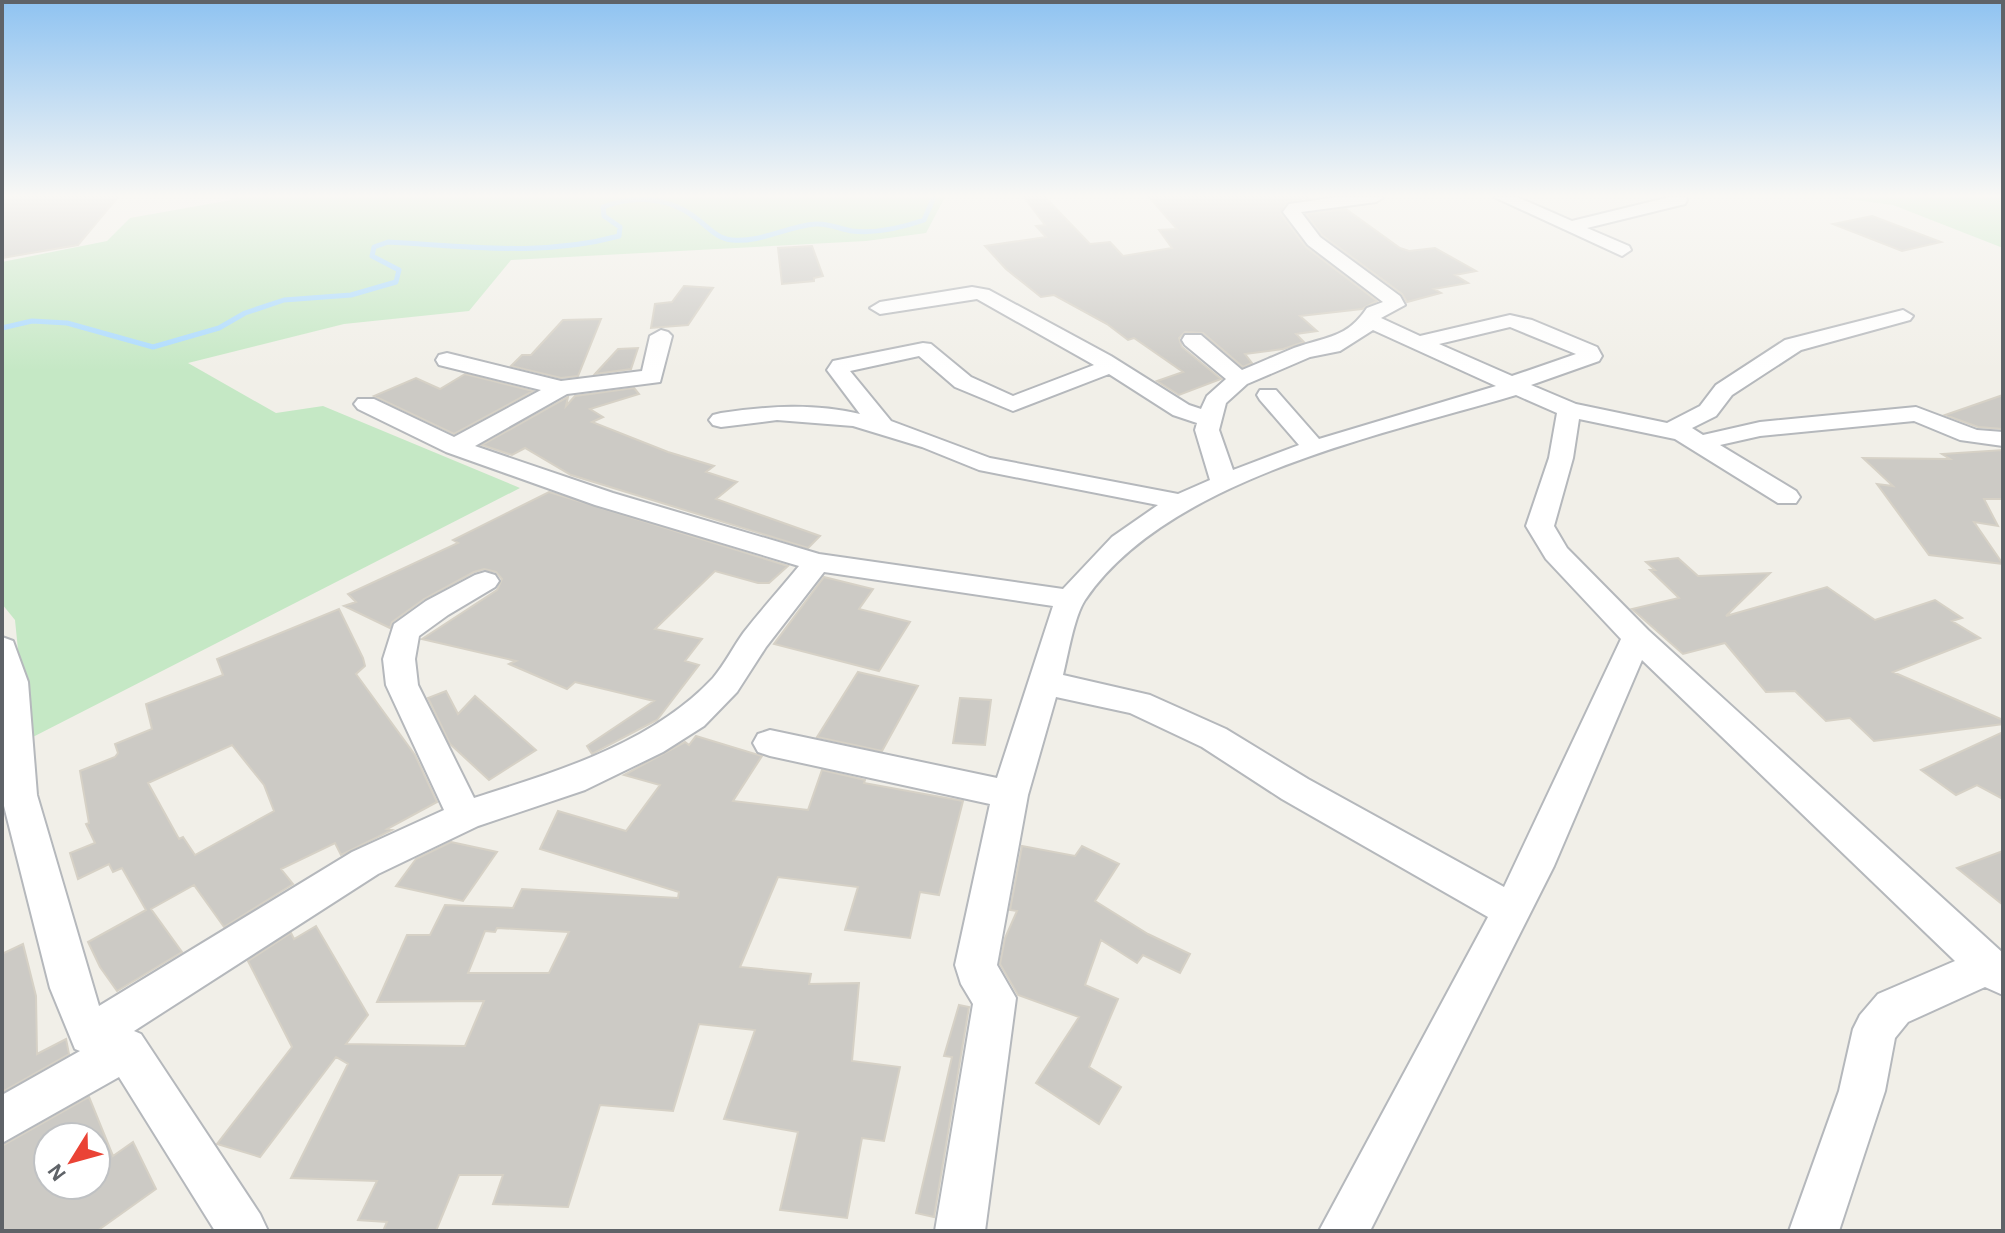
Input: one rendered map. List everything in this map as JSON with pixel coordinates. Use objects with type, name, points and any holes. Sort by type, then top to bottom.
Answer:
[{"type":"street","points":[[1224,482],[1207,430],[1215,401],[1239,379],[1304,352],[1332,346],[1366,326],[1374,312],[1395,305],[1393,300],[1332,255]]},
{"type":"street","points":[[1108,367],[1013,404],[963,382],[873,309],[978,293],[1108,367],[1181,410],[1209,419]]},
{"type":"street","points":[[1671,430],[1708,411],[1724,390],[1793,345],[1903,316]]},
{"type":"street","points":[[1367,320],[1511,387],[1569,410],[1671,430],[1699,443],[1787,497]]},
{"type":"street","points":[[960,1231],[995,998],[982,984],[976,965],[1010,795],[1070,599],[1122,543],[1181,502],[1314,448],[1511,387],[1591,356],[1589,352],[1517,321],[1415,343]]},
{"type":"street","points":[[447,360],[561,388],[652,377],[661,336]]},
{"type":"street","points":[[1193,340],[1239,379]]},
{"type":"street","points":[[882,426],[838,370],[849,363],[923,349]]},
{"type":"street","points":[[455,447],[561,388]]},
{"type":"street","points":[[1268,395],[1314,448]]},
{"type":"street","points":[[366,404],[455,447],[604,499],[817,562],[1070,599]]},
{"type":"street","points":[[1569,410],[1561,458],[1540,526],[1556,553],[1637,637],[1996,971],[1893,1008],[1875,1029],[1862,1091],[1814,1231]]},
{"type":"street","points":[[721,420],[759,413],[850,416],[1019,473],[1181,502]]},
{"type":"street","points":[[1699,443],[1760,429],[1916,414],[1933,419],[1973,440],[2003,439]]},
{"type":"street","points":[[2,1120],[108,1042],[365,863],[465,816],[573,780],[651,743],[692,717],[726,684],[755,640],[817,562]]},
{"type":"street","points":[[465,816],[402,685],[399,659],[405,631],[437,608],[485,581]]},
{"type":"street","points":[[1344,1231],[1535,866],[1637,637]]},
{"type":"street","points":[[2,648],[12,682],[19,795],[71,988],[243,1231]]},
{"type":"street","points":[[1045,683],[1138,703],[1214,738],[1295,789],[1511,911]]},
{"type":"street","points":[[770,743],[1010,795]]},
{"type":"green space","points":[[39,255],[613,255],[511,260],[469,311],[344,324],[188,363],[276,413],[323,406],[520,488],[27,740],[15,620],[2,604],[2,262]]},
{"type":"building","points":[[779,255],[815,255],[823,276],[814,278],[814,281],[782,284]]},
{"type":"building","points":[[993,255],[1316,255],[1377,301],[1362,309],[1300,316],[1317,331],[1296,334],[1304,342],[1283,349],[1245,354],[1252,363],[1243,367],[1203,333],[1185,332],[1179,338],[1182,347],[1221,379],[1179,395],[1157,381],[1183,372],[1134,338],[1128,340],[1107,324],[1054,295],[1041,297]]},
{"type":"building","points":[[1348,255],[1447,255],[1476,271],[1455,275],[1468,283],[1434,289],[1441,293],[1407,302],[1402,294]]},
{"type":"building","points":[[684,286],[713,288],[688,325],[651,328],[655,304],[672,302]]},
{"type":"building","points":[[601,319],[578,376],[561,378],[511,366],[522,355],[531,355],[563,320]]},
{"type":"building","points":[[638,348],[631,369],[595,374],[618,349]]},
{"type":"building","points":[[465,374],[533,391],[454,434],[374,396],[416,378],[440,389]]},
{"type":"building","points":[[634,388],[639,394],[590,409],[603,417],[592,422],[668,452],[714,466],[706,472],[737,482],[716,499],[820,536],[808,548],[571,475],[525,448],[512,455],[482,445],[568,397],[566,406],[575,396]]},
{"type":"building","points":[[2003,395],[2003,429],[1978,427],[1945,415]]},
{"type":"building","points":[[2003,450],[2003,499],[1984,499],[1998,526],[1974,522],[2003,564],[1929,555],[1877,484],[1893,486],[1863,458],[1950,459],[1942,454]]},
{"type":"building","points":[[549,492],[788,566],[769,583],[715,571],[655,629],[702,639],[685,661],[699,665],[657,720],[592,754],[587,746],[654,701],[575,682],[567,689],[509,664],[516,661],[422,639],[497,590],[502,579],[496,572],[484,569],[474,572],[424,599],[392,622],[390,628],[344,606],[356,602],[348,594],[458,543],[453,540]]},
{"type":"building","points":[[1678,558],[1698,576],[1770,573],[1726,616],[1827,587],[1875,620],[1935,600],[1962,618],[1952,621],[1980,638],[1893,672],[2003,720],[2003,724],[1874,741],[1850,718],[1826,721],[1795,691],[1766,692],[1725,643],[1683,654],[1632,609],[1679,598],[1650,570],[1655,570],[1646,562]]},
{"type":"building","points":[[824,577],[873,589],[859,609],[910,622],[879,671],[774,644]]},
{"type":"building","points":[[339,609],[363,658],[365,666],[356,674],[415,755],[437,802],[387,829],[392,830],[341,855],[335,843],[281,869],[293,884],[224,927],[194,885],[151,909],[182,952],[117,991],[100,967],[88,942],[146,910],[122,868],[113,872],[109,864],[78,879],[70,853],[95,843],[86,824],[89,823],[80,771],[115,757],[118,753],[115,744],[152,729],[146,704],[223,675],[217,659]],"holes":[[[232,745],[264,785],[274,811],[195,855],[183,837],[179,839],[148,783]]]},
{"type":"building","points":[[858,672],[918,686],[882,751],[817,737]]},
{"type":"building","points":[[446,691],[458,714],[475,696],[536,750],[489,780],[450,744],[428,698]]},
{"type":"building","points":[[960,698],[991,700],[985,745],[953,743]]},
{"type":"building","points":[[2003,732],[2003,799],[1977,785],[1956,795],[1921,770]]},
{"type":"building","points":[[696,736],[762,756],[733,801],[808,810],[822,770],[865,780],[864,783],[963,801],[939,895],[920,892],[910,938],[845,930],[858,887],[778,877],[740,967],[811,974],[809,984],[859,983],[852,1061],[900,1067],[884,1141],[862,1138],[847,1218],[780,1210],[798,1132],[724,1119],[755,1030],[699,1024],[673,1111],[600,1105],[568,1207],[493,1204],[503,1175],[459,1175],[436,1231],[383,1231],[387,1222],[358,1220],[377,1181],[291,1178],[348,1064],[336,1057],[260,1157],[217,1144],[292,1047],[248,961],[291,933],[294,939],[316,926],[368,1015],[346,1044],[465,1046],[484,1001],[377,1002],[407,935],[430,935],[445,905],[513,908],[522,889],[678,898],[679,892],[540,849],[558,811],[626,831],[660,785],[624,775],[685,742],[689,745]],"holes":[[[497,928],[569,932],[549,973],[468,973],[485,931],[495,932]]]},
{"type":"building","points":[[451,842],[497,852],[463,901],[396,886],[416,859]]},
{"type":"building","points":[[1022,846],[1075,856],[1082,846],[1119,864],[1095,901],[1148,934],[1190,954],[1180,973],[1143,955],[1137,963],[1101,940],[1085,985],[1118,999],[1089,1067],[1121,1087],[1099,1124],[1036,1083],[1079,1017],[1018,995],[1000,964],[1005,938],[1017,911],[1010,910]]},
{"type":"building","points":[[2003,851],[2003,905],[1957,868]]},
{"type":"building","points":[[23,944],[36,996],[37,1054],[66,1039],[69,1054],[2,1092],[2,954]]},
{"type":"building","points":[[959,1005],[969,1007],[934,1217],[916,1213],[952,1057],[944,1056]]},
{"type":"building","points":[[89,1097],[99,1121],[46,1121]]},
{"type":"building","points":[[32,1129],[32,1201],[112,1201],[112,1154],[113,1156],[133,1142],[156,1189],[97,1231],[2,1231],[2,1146]]},
{"type":"waterway","points":[[2,328],[32,321],[67,323],[153,347],[219,328],[245,313],[284,300],[351,295],[396,282],[399,270],[372,255]]}]
